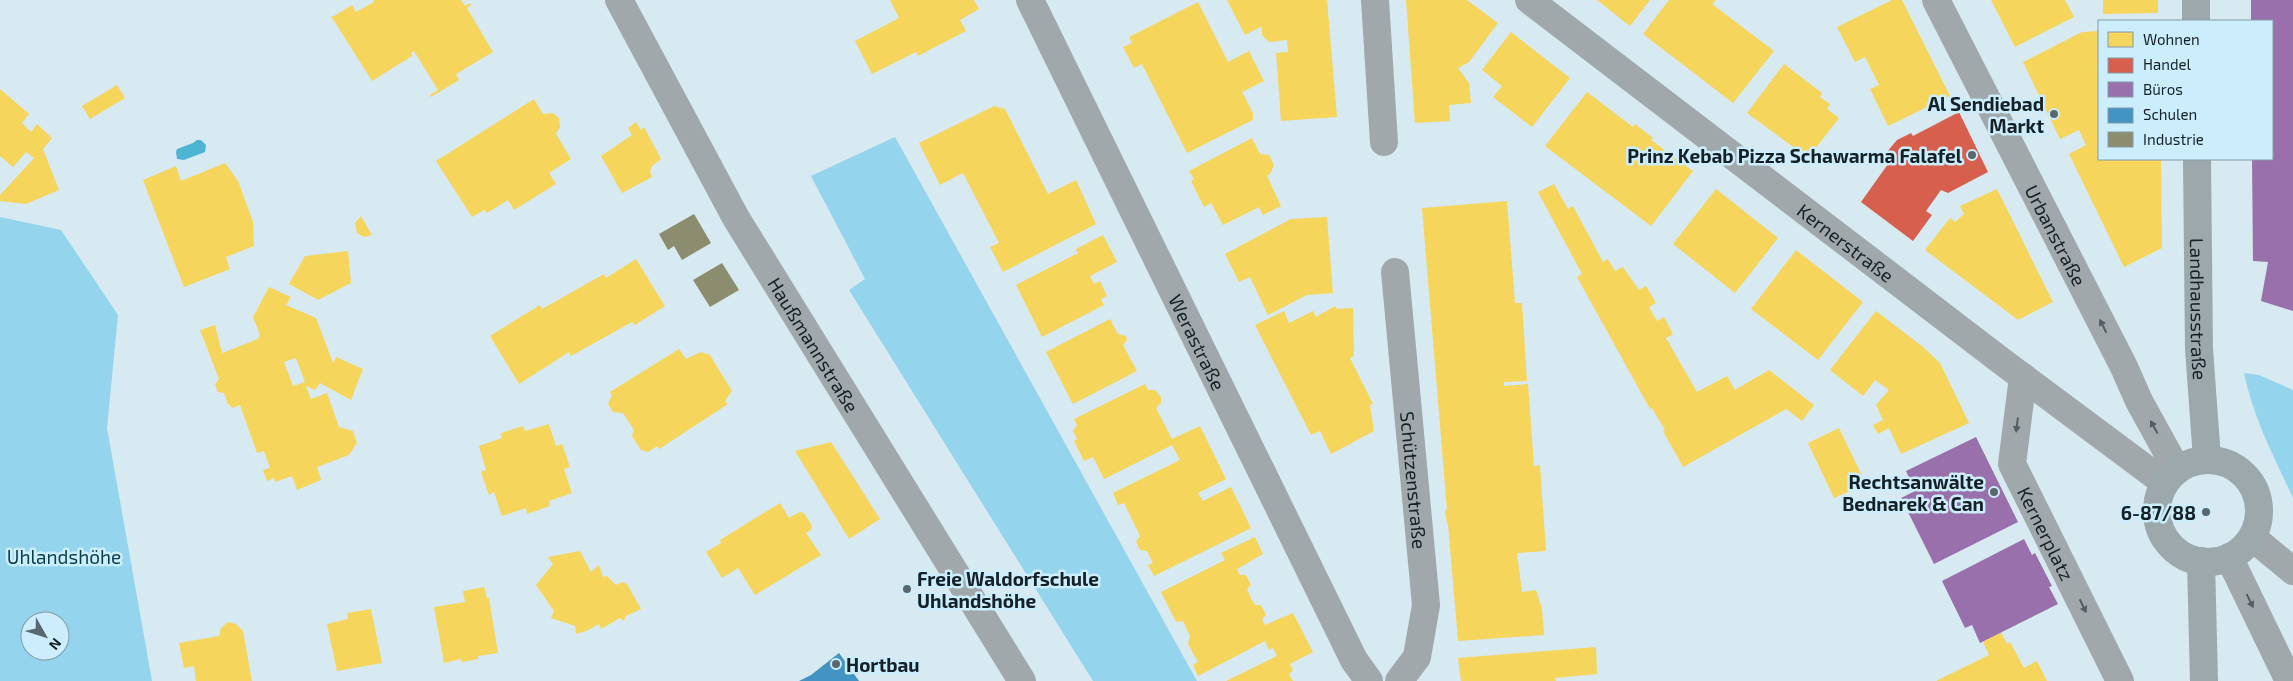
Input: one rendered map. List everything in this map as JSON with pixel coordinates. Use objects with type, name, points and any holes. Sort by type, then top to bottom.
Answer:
[{"type":"street","name":"Haußmannstraße","points":[[619,0],[736,218],[1022,681]]},
{"type":"street","name":"Werastraße","points":[[1030,0],[1354,660],[1369,681]]},
{"type":"street","points":[[1375,0],[1384,142]]},
{"type":"street","name":"Kernerstraße","points":[[1529,0],[2023,377],[2172,476]]},
{"type":"street","name":"Urbanstraße","points":[[1936,0],[2124,367],[2172,476]]},
{"type":"street","points":[[2196,0],[2196,20]]},
{"type":"street","name":"Landhausstraße","points":[[2197,160],[2199,349],[2207,460]]},
{"type":"street","name":"Schützenstraße","points":[[1395,272],[1426,605],[1417,657],[1400,681]]},
{"type":"street","name":"Kernerplatz","points":[[2023,377],[2012,464],[2120,681]]},
{"type":"street","points":[[2207,460],[2223,461],[2237,468],[2248,479],[2256,492],[2259,507],[2258,523],[2252,537],[2242,549],[2229,557],[2215,562],[2201,561],[2185,556],[2171,546],[2161,532],[2157,516],[2158,498],[2172,476],[2191,462],[2207,460]]},
{"type":"street","points":[[2252,537],[2293,571]]},
{"type":"street","points":[[2229,557],[2288,681]]},
{"type":"street","points":[[2201,561],[2204,681]]},
{"type":"green space","points":[[895,137],[1197,681],[1093,681],[849,290],[865,279],[811,176]]},
{"type":"green space","name":"Uhlandshöhe","points":[[0,217],[61,230],[118,315],[107,428],[152,681],[0,681]]},
{"type":"green space","points":[[2244,373],[2259,375],[2293,390],[2293,498],[2258,421]]},
{"type":"shaded area","points":[[201,140],[206,145],[205,152],[184,160],[177,159],[177,149]]},
{"type":"building: Wohnen","points":[[373,0],[461,0],[465,6],[470,3],[471,5],[467,8],[493,52],[456,74],[459,80],[431,97],[430,95],[438,90],[414,51],[411,53],[412,56],[372,81],[331,16],[352,5],[356,12],[374,2]]},
{"type":"building: Wohnen","points":[[890,0],[974,0],[979,9],[960,20],[966,31],[918,56],[916,52],[872,74],[855,41],[899,18]]},
{"type":"building: Wohnen","points":[[1227,0],[1327,0],[1337,117],[1281,121],[1276,53],[1288,52],[1287,40],[1269,42],[1262,35],[1262,26],[1245,35]]},
{"type":"building: Wohnen","points":[[1406,0],[1467,0],[1498,23],[1469,62],[1458,68],[1469,83],[1471,103],[1449,105],[1450,121],[1415,123]]},
{"type":"building: Wohnen","points":[[1597,0],[1650,0],[1630,26]]},
{"type":"building: Wohnen","points":[[1669,0],[1716,0],[1712,4],[1774,51],[1733,103],[1643,34]]},
{"type":"building: Wohnen","points":[[1892,0],[1902,0],[1950,96],[1888,126],[1870,89],[1879,85],[1865,57],[1855,62],[1837,27]]},
{"type":"building: Wohnen","points":[[1991,0],[2065,0],[2074,17],[2015,47]]},
{"type":"building: Wohnen","points":[[2103,0],[2158,0],[2158,13],[2103,14]]},
{"type":"building: Wohnen","points":[[1198,2],[1228,62],[1249,51],[1264,81],[1242,92],[1253,113],[1253,120],[1187,153],[1142,64],[1134,68],[1123,47],[1132,43],[1129,37]]},
{"type":"building: Wohnen","points":[[2098,31],[2098,160],[2161,160],[2162,248],[2124,267],[2069,154],[2086,145],[2079,130],[2060,139],[2023,62],[2082,32]]},
{"type":"building: Wohnen","points":[[1511,32],[1570,78],[1532,127],[1493,97],[1502,86],[1482,70]]},
{"type":"building: Wohnen","points":[[1784,64],[1822,93],[1820,97],[1830,104],[1827,109],[1839,118],[1808,158],[1747,113]]},
{"type":"building: Wohnen","points":[[117,85],[125,98],[90,119],[82,106]]},
{"type":"building: Wohnen","points":[[0,89],[29,114],[22,123],[31,132],[37,124],[52,138],[43,149],[59,190],[26,204],[0,201],[0,195],[34,158],[26,152],[13,167],[0,156]]},
{"type":"building: Wohnen","points":[[1587,92],[1633,127],[1635,124],[1653,138],[1651,140],[1693,171],[1651,226],[1545,146]]},
{"type":"building: Wohnen","points":[[534,99],[543,114],[553,113],[559,118],[560,127],[556,134],[571,159],[549,173],[556,184],[514,210],[508,200],[487,213],[484,210],[472,217],[436,161]]},
{"type":"building: Wohnen","points":[[994,106],[1005,109],[1048,194],[1076,180],[1096,224],[1003,272],[990,247],[999,243],[963,173],[940,185],[919,143]]},
{"type":"building: Wohnen","points":[[636,122],[641,130],[644,127],[661,159],[652,166],[650,171],[652,177],[622,193],[601,156],[632,135],[628,128]]},
{"type":"building: Wohnen","points":[[1252,138],[1260,154],[1269,155],[1274,165],[1267,176],[1281,206],[1263,215],[1259,207],[1223,225],[1211,203],[1204,207],[1191,181],[1194,179],[1189,171]]},
{"type":"building: Wohnen","points":[[225,163],[238,181],[253,222],[254,246],[226,257],[230,269],[184,287],[143,180],[176,166],[181,181]]},
{"type":"building: Wohnen","points":[[1554,184],[1568,209],[1573,206],[1603,262],[1608,259],[1615,271],[1623,267],[1639,290],[1646,286],[1656,303],[1649,307],[1657,321],[1664,317],[1673,334],[1666,338],[1697,392],[1727,376],[1735,390],[1769,370],[1814,405],[1802,421],[1786,409],[1683,467],[1663,431],[1665,430],[1652,408],[1650,409],[1577,277],[1582,274],[1538,192]]},
{"type":"building: Wohnen","points":[[1716,189],[1778,238],[1735,293],[1673,244]]},
{"type":"building: Wohnen","points":[[1997,189],[2053,302],[2018,320],[1925,250],[1950,218],[1955,222],[1964,214],[1960,206]]},
{"type":"building: Wohnen","points":[[1507,201],[1515,303],[1522,303],[1527,381],[1504,382],[1504,386],[1528,384],[1534,466],[1540,465],[1546,551],[1517,553],[1522,592],[1536,590],[1542,609],[1544,635],[1458,641],[1448,524],[1445,510],[1447,510],[1422,208]]},
{"type":"building: Wohnen","points":[[361,216],[372,235],[364,237],[357,233],[355,223]]},
{"type":"building: Wohnen","points":[[1327,217],[1333,293],[1307,295],[1268,315],[1250,277],[1239,282],[1225,254],[1291,219]]},
{"type":"building: Wohnen","points":[[1103,235],[1117,262],[1090,276],[1094,284],[1100,281],[1107,296],[1101,299],[1104,305],[1042,337],[1016,285],[1078,253],[1076,249]]},
{"type":"building: Wohnen","points":[[1796,250],[1863,302],[1818,360],[1751,309]]},
{"type":"building: Wohnen","points":[[348,251],[351,283],[318,300],[289,284],[305,256]]},
{"type":"building: Wohnen","points":[[636,259],[665,306],[635,325],[632,322],[571,356],[569,352],[519,384],[490,336],[540,305],[542,309],[604,274],[606,278]]},
{"type":"building: Wohnen","points":[[269,287],[291,297],[286,305],[316,318],[333,363],[336,357],[363,369],[351,400],[320,383],[315,390],[306,386],[311,399],[327,393],[339,427],[353,431],[357,443],[349,455],[317,467],[321,480],[297,490],[292,476],[275,482],[274,478],[267,481],[263,470],[270,468],[264,451],[257,453],[240,405],[233,408],[228,404],[224,393],[218,392],[215,384],[219,379],[200,330],[215,325],[222,353],[258,339],[260,335],[253,317]],"holes":[[[296,358],[305,382],[293,386],[284,362]]]},
{"type":"building: Wohnen","points":[[1335,306],[1337,309],[1353,308],[1354,356],[1350,358],[1373,404],[1370,405],[1374,431],[1331,454],[1320,431],[1311,435],[1255,325],[1284,311],[1289,323],[1313,311],[1316,317]]},
{"type":"building: Wohnen","points":[[1876,311],[1923,347],[1940,363],[1969,423],[1901,454],[1889,428],[1878,434],[1873,425],[1883,420],[1876,405],[1889,390],[1875,380],[1863,396],[1830,370]]},
{"type":"building: Wohnen","points":[[1110,319],[1118,334],[1126,336],[1127,340],[1123,345],[1137,371],[1073,404],[1046,352]]},
{"type":"building: Wohnen","points":[[679,349],[686,359],[701,352],[710,355],[732,391],[725,401],[728,404],[659,449],[657,446],[648,452],[641,450],[632,436],[634,430],[623,413],[613,412],[608,404],[612,395],[610,392]]},
{"type":"building: Wohnen","points":[[1145,384],[1148,390],[1155,390],[1161,397],[1161,403],[1156,408],[1172,439],[1200,426],[1226,479],[1198,493],[1203,501],[1231,487],[1251,528],[1154,576],[1148,565],[1153,563],[1147,551],[1140,550],[1136,542],[1140,536],[1124,503],[1118,505],[1113,493],[1180,460],[1172,445],[1104,479],[1093,457],[1084,461],[1074,441],[1077,439],[1073,431],[1077,425],[1074,419]]},
{"type":"building: Wohnen","points":[[549,424],[556,446],[562,444],[570,467],[564,469],[572,493],[549,501],[550,506],[527,514],[526,508],[502,516],[494,492],[489,495],[481,472],[486,470],[479,446],[502,438],[501,433],[523,426],[525,431]]},
{"type":"building: Wohnen","points":[[1839,428],[1866,484],[1834,498],[1808,443]]},
{"type":"building: Wohnen","points":[[831,442],[880,519],[849,539],[795,451]]},
{"type":"building: Wohnen","points":[[780,503],[789,518],[800,512],[804,513],[812,526],[811,530],[806,533],[821,555],[755,595],[738,568],[722,578],[706,552],[721,543],[720,540]]},
{"type":"building: Wohnen","points":[[1255,537],[1263,554],[1237,569],[1240,575],[1246,575],[1251,585],[1247,589],[1251,598],[1255,605],[1261,605],[1266,615],[1262,619],[1265,625],[1293,613],[1313,652],[1290,664],[1293,670],[1289,674],[1293,681],[1226,681],[1277,656],[1273,648],[1269,650],[1265,641],[1198,676],[1193,665],[1198,662],[1188,644],[1190,636],[1183,621],[1176,622],[1161,592],[1225,560],[1221,553]]},
{"type":"building: Wohnen","points":[[580,551],[591,572],[599,565],[603,577],[607,576],[616,585],[622,582],[627,584],[641,609],[626,616],[624,621],[620,618],[601,629],[599,624],[576,634],[575,626],[551,618],[554,611],[536,585],[553,564],[548,557]]},
{"type":"building: Wohnen","points":[[484,587],[487,598],[489,598],[498,653],[478,656],[478,659],[462,662],[461,659],[444,663],[434,607],[465,602],[463,591]]},
{"type":"building: Wohnen","points":[[371,609],[382,663],[337,671],[327,624],[348,619],[347,613]]},
{"type":"building: Wohnen","points":[[228,622],[236,624],[243,631],[252,681],[196,681],[194,666],[184,668],[179,643],[219,636],[221,628]]},
{"type":"building: Wohnen","points":[[2001,632],[2007,644],[2010,642],[2024,668],[2037,661],[2047,681],[1936,681],[1989,655],[1983,642]]},
{"type":"building: Wohnen","points":[[1596,647],[1597,674],[1555,678],[1556,681],[1461,681],[1458,658]]},
{"type":"building: Handel","points":[[1959,112],[1988,172],[1948,193],[1941,190],[1926,211],[1932,215],[1913,241],[1861,202],[1893,157],[1886,153],[1897,140],[1911,133],[1913,136]]},
{"type":"building: Büros","points":[[2251,0],[2293,0],[2293,311],[2261,301],[2268,262],[2253,261],[2252,160],[2273,160],[2273,20],[2251,20]]},
{"type":"building: Büros","points":[[1976,437],[2018,522],[1934,564],[1901,498],[1915,491],[1906,471]]},
{"type":"building: Büros","points":[[2024,539],[2032,555],[2035,553],[2052,586],[2049,587],[2058,604],[1980,643],[1972,625],[1965,628],[1942,581]]},
{"type":"building: Schulen","name":"Hortbau","points":[[839,653],[859,681],[799,681],[811,675]]},
{"type":"building: Industrie","points":[[694,214],[711,243],[682,260],[674,246],[668,250],[659,234]]},
{"type":"building: Industrie","points":[[722,263],[739,290],[710,307],[693,280]]},
{"type":"place","name":"Al Sendiebad Markt","points":[[2054,114]]},
{"type":"place","name":"Prinz Kebab Pizza Schawarma Falafel","points":[[1972,155]]},
{"type":"place","name":"Rechtsanwälte Bednarek & Can","points":[[1994,492]]},
{"type":"place","name":"6-87/88","points":[[2206,512]]},
{"type":"place","name":"Freie Waldorfschule Uhlandshöhe","points":[[907,589]]},
{"type":"place","name":"Hortbau","points":[[836,664]]}]
